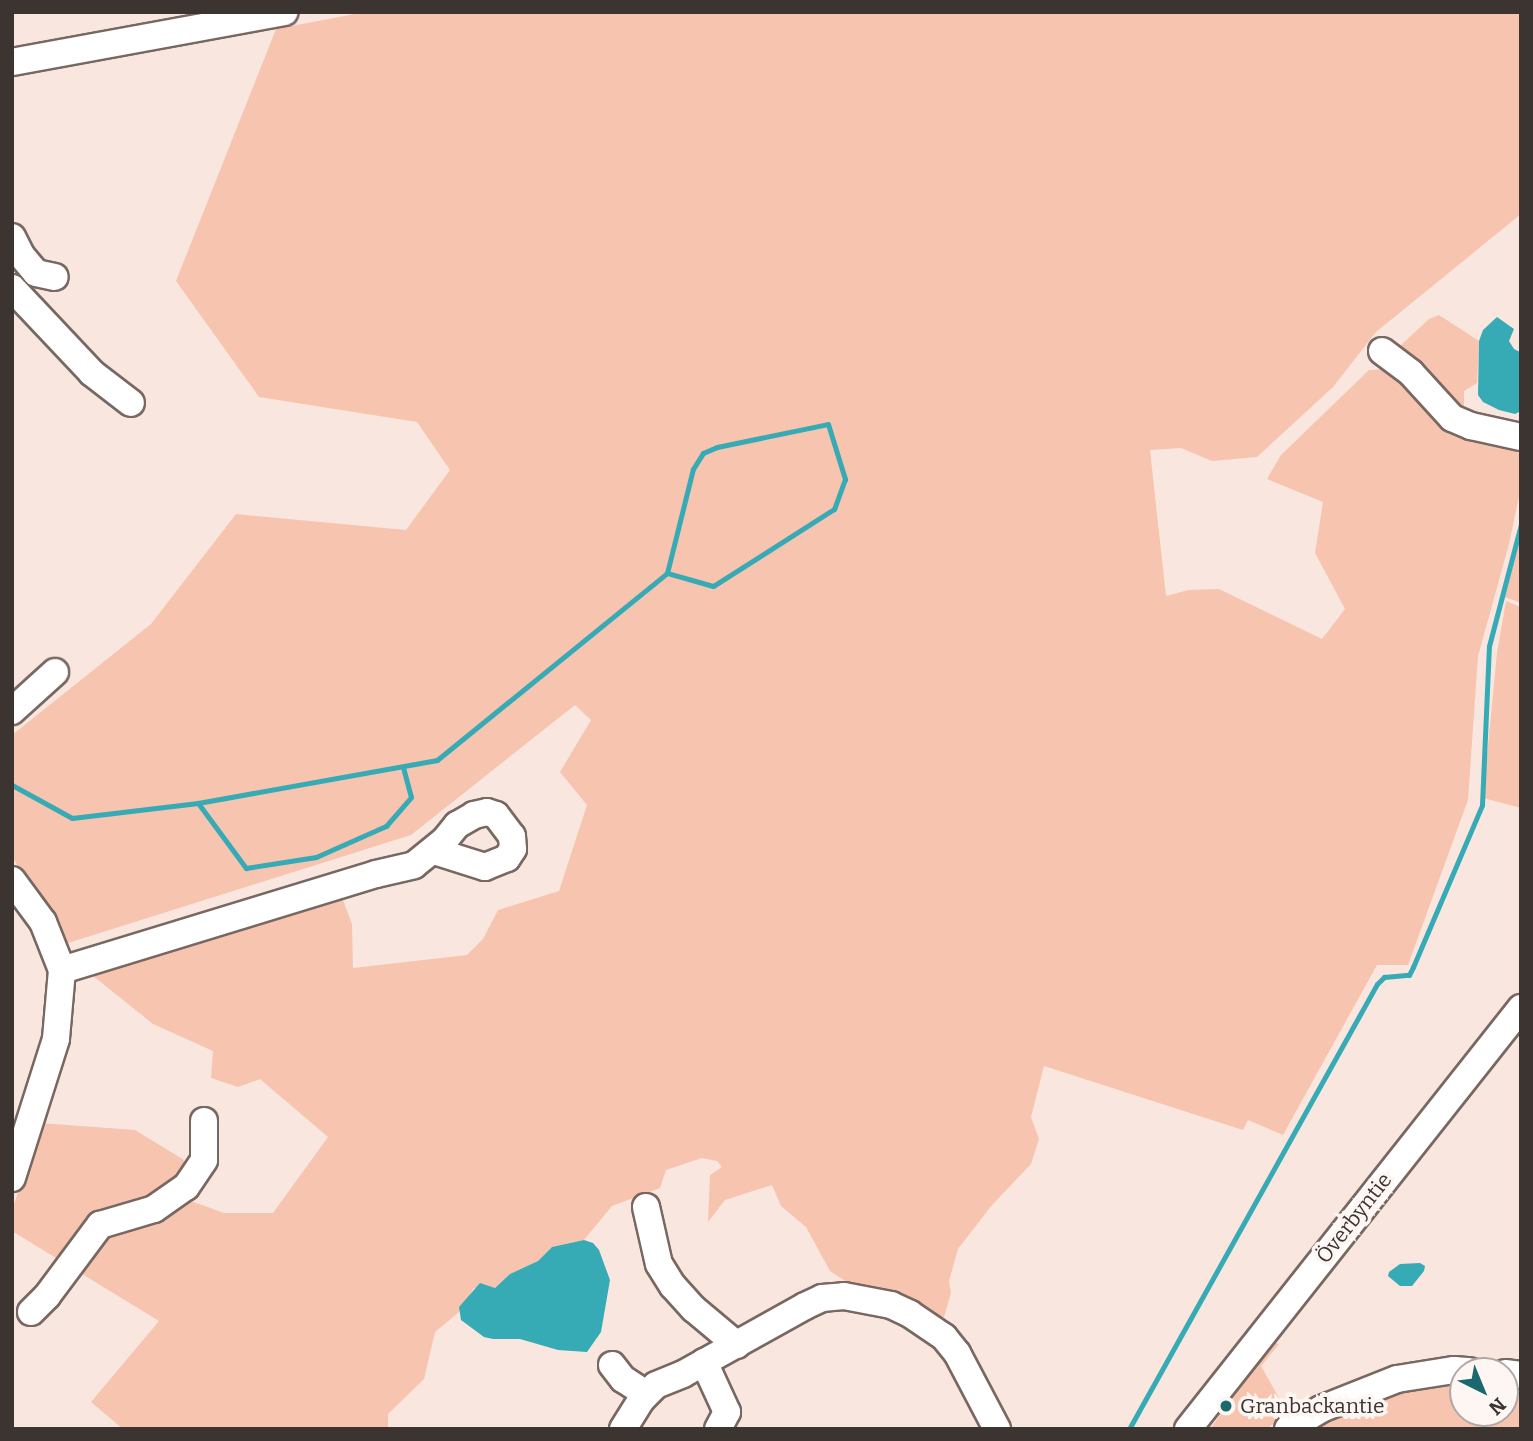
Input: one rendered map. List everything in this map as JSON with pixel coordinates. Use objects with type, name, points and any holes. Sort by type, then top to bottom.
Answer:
[{"type":"street","points":[[12,62],[284,12]]},
{"type":"street","points":[[12,237],[21,255],[36,274],[55,277]]},
{"type":"street","points":[[12,288],[92,373],[131,403]]},
{"type":"street","points":[[1382,351],[1411,373],[1452,418],[1471,426],[1521,437]]},
{"type":"street","points":[[12,711],[55,672]]},
{"type":"street","points":[[62,970],[376,874],[414,865],[434,851]]},
{"type":"street","points":[[12,880],[43,922],[62,970],[56,1039],[12,1178]]},
{"type":"street","name":"Överbyntie","points":[[1188,1429],[1521,1008]]},
{"type":"street","points":[[31,1312],[47,1296],[100,1225],[154,1209],[186,1187],[204,1160],[204,1121]]},
{"type":"street","points":[[646,1207],[659,1264],[673,1286],[694,1310],[737,1345]]},
{"type":"street","points":[[623,1429],[646,1394],[656,1385],[737,1345],[822,1298],[844,1296],[891,1306],[910,1314],[944,1337],[963,1363],[997,1429]]},
{"type":"street","points":[[704,1362],[727,1412],[718,1429]]},
{"type":"street","points":[[612,1365],[623,1379],[646,1394]]},
{"type":"street","points":[[1288,1429],[1351,1396],[1397,1378],[1449,1371]]},
{"type":"shaded area","points":[[365,12],[1521,12],[1521,214],[1376,332],[1333,387],[1257,457],[1212,461],[1181,448],[1150,450],[1166,596],[1189,590],[1219,589],[1322,639],[1345,609],[1315,553],[1323,502],[1267,479],[1281,455],[1369,370],[1389,369],[1453,432],[1521,453],[1521,487],[1509,544],[1478,656],[1468,800],[1408,965],[1377,965],[1283,1135],[1248,1120],[1243,1130],[1044,1066],[1031,1117],[1039,1139],[1031,1164],[992,1205],[958,1249],[949,1281],[951,1293],[944,1317],[856,1288],[830,1271],[806,1227],[781,1206],[772,1185],[725,1200],[708,1222],[710,1175],[722,1167],[717,1161],[702,1158],[666,1170],[660,1188],[612,1206],[584,1240],[552,1247],[538,1261],[510,1274],[495,1288],[474,1288],[458,1313],[435,1332],[424,1379],[388,1414],[388,1429],[123,1429],[91,1402],[159,1321],[12,1231],[12,1211],[40,1123],[135,1130],[184,1160],[188,1200],[224,1213],[273,1213],[328,1137],[260,1079],[238,1087],[211,1078],[213,1051],[153,1024],[88,972],[341,895],[352,924],[353,968],[467,955],[483,939],[498,910],[559,891],[587,805],[560,772],[591,720],[575,705],[411,835],[68,943],[12,857],[12,735],[151,624],[236,514],[406,530],[450,470],[417,422],[259,397],[176,281],[276,29]]},
{"type":"shaded area","points":[[1439,315],[1479,341],[1477,383],[1464,391],[1464,407],[1458,412],[1403,358],[1401,345],[1429,319]]},
{"type":"shaded area","points":[[1521,534],[1521,603],[1505,597]]},
{"type":"shaded area","points":[[1506,601],[1521,607],[1521,808],[1483,798],[1497,653]]},
{"type":"shaded area","points":[[1272,1342],[1279,1344],[1261,1366],[1288,1414],[1266,1429],[1210,1429]]},
{"type":"shaded area","points":[[1449,1381],[1449,1427],[1519,1427],[1521,1383],[1521,1429],[1307,1429],[1395,1388]]},
{"type":"water","points":[[1497,317],[1514,329],[1509,341],[1514,349],[1520,352],[1521,411],[1515,414],[1483,402],[1478,395],[1479,341],[1483,330]]},
{"type":"water","points":[[584,1240],[593,1243],[599,1250],[610,1280],[601,1332],[587,1352],[558,1350],[520,1339],[484,1337],[461,1320],[459,1307],[480,1283],[495,1288],[510,1274],[538,1261],[552,1247]]},
{"type":"water","points":[[1420,1263],[1425,1266],[1424,1271],[1412,1286],[1400,1286],[1388,1276],[1389,1272],[1400,1264]]},
{"type":"waterway","points":[[12,785],[72,818],[198,803],[437,760],[667,573],[693,469],[703,453],[717,447],[828,424],[845,479],[834,509],[713,586],[667,573]]},
{"type":"waterway","points":[[1129,1429],[1377,984],[1384,977],[1409,975],[1413,967],[1482,805],[1489,646],[1521,524]]},
{"type":"waterway","points":[[198,803],[246,868],[316,857],[386,826],[411,797],[403,768]]},
{"type":"place","name":"Granbackantie","points":[[1226,1406]]}]
